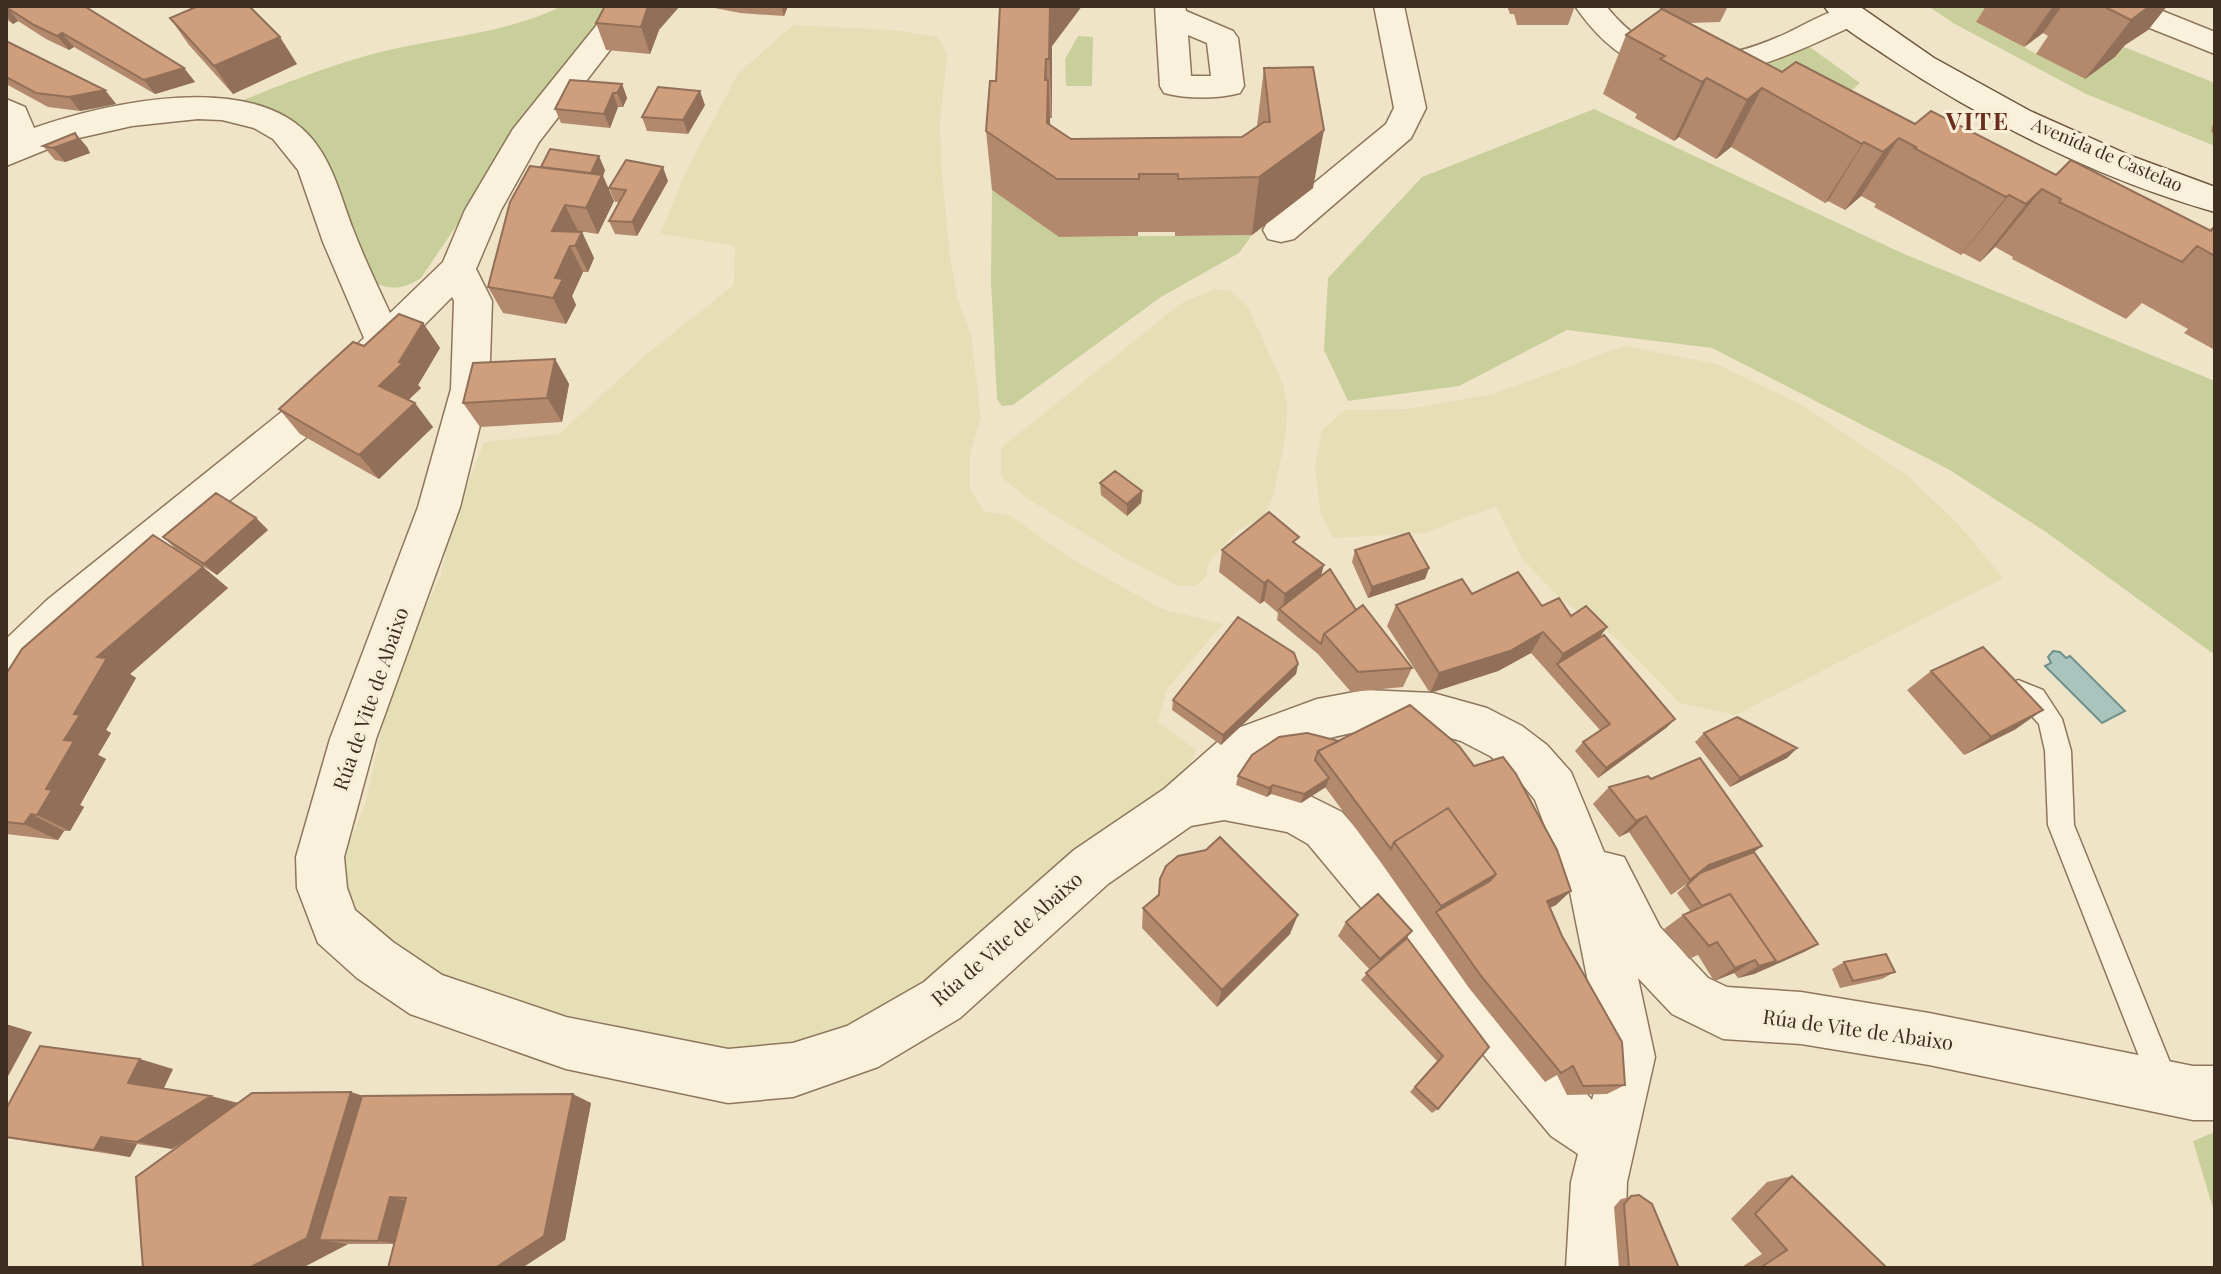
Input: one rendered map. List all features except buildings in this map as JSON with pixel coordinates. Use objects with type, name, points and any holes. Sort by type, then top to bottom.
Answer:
[{"type":"street","points":[[6,668],[62,613],[328,397],[383,339],[458,269],[483,210],[525,137],[629,6]]},
{"type":"street","points":[[1281,230],[1399,130],[1405,119],[1410,108],[1389,6]]},
{"type":"street","points":[[1590,6],[1601,21],[1629,46],[1663,65],[1686,70],[1709,70],[1732,65],[1844,11]]},
{"type":"street","points":[[2123,6],[2215,44]]},
{"type":"street","name":"Avenida de Castelao","points":[[1844,11],[1911,57],[1984,99],[2100,155],[2215,200]]},
{"type":"street","points":[[6,110],[13,115],[14,150],[103,119],[187,107],[214,106],[241,110],[269,123],[290,137],[314,168],[335,230],[383,339]]},
{"type":"street","name":"Rúa de Vite de Abaixo","points":[[458,269],[473,301],[470,389],[439,507],[353,739],[320,857],[322,888],[336,926],[375,960],[428,996],[566,1043],[728,1076],[793,1070],[859,1048],[942,1000],[1091,867],[1181,805],[1246,746],[1317,720],[1365,710],[1433,713],[1471,723],[1506,741],[1531,760],[1554,787],[1595,892],[1629,1057],[1599,1182],[1595,1268]]},
{"type":"street","points":[[1181,805],[1224,798],[1296,811],[1325,828],[1570,1117],[1608,1142]]},
{"type":"street","name":"Rúa de Vite de Abaixo","points":[[1579,849],[1597,854],[1642,945],[1664,971],[1690,996],[1723,1013],[1801,1018],[2058,1063],[2165,1087],[2215,1093]]},
{"type":"lane","points":[[2011,696],[2018,691],[2034,698],[2050,719],[2058,751],[2061,825],[2165,1087]]},
{"type":"shaded area","points":[[793,25],[894,30],[938,37],[947,55],[940,123],[942,174],[950,256],[958,300],[971,335],[981,418],[970,453],[970,490],[984,511],[1011,516],[1072,559],[1162,609],[1223,624],[1167,689],[1158,722],[1196,750],[1185,779],[940,980],[844,1029],[766,1050],[701,1046],[599,1021],[514,1006],[443,974],[384,939],[340,887],[341,864],[366,802],[385,714],[418,623],[441,575],[451,528],[484,442],[559,434],[648,353],[734,285],[735,246],[660,234],[687,169],[738,74]]},
{"type":"shaded area","points":[[1214,289],[1231,291],[1248,307],[1283,384],[1287,403],[1286,435],[1273,496],[1263,517],[1237,531],[1209,562],[1206,577],[1196,586],[1178,586],[1128,560],[1028,499],[1001,477],[1001,448],[1180,304]]},
{"type":"shaded area","points":[[1624,346],[1717,364],[1805,407],[1909,477],[1960,526],[2003,578],[1736,715],[1680,703],[1615,637],[1561,599],[1523,560],[1496,506],[1424,533],[1333,538],[1320,511],[1315,467],[1322,430],[1345,410],[1408,409],[1493,394]]},
{"type":"green space","points":[[562,6],[619,6],[540,102],[421,278],[409,285],[392,288],[373,282],[352,233],[335,178],[304,130],[241,101],[348,61],[498,28]]},
{"type":"green space","points":[[1928,6],[2000,6],[1976,22],[2084,79],[2115,58],[2124,47],[2215,83],[2215,115],[2211,132],[2215,134],[2215,146],[2086,94],[1953,23]]},
{"type":"green space","points":[[1078,36],[1093,37],[1092,86],[1066,86],[1065,59]]},
{"type":"green space","points":[[1807,45],[1860,83],[1806,130],[1725,76]]},
{"type":"green space","points":[[1594,109],[1904,254],[2215,381],[2215,655],[2046,532],[1948,469],[1712,348],[1567,330],[1459,386],[1348,401],[1324,350],[1328,278],[1422,177]]},
{"type":"green space","points":[[992,190],[1060,237],[1252,235],[1239,253],[1161,297],[1013,405],[1002,406],[997,399],[991,281]]},
{"type":"green space","points":[[2215,1132],[2215,1215],[2193,1141]]},
{"type":"water","points":[[2053,651],[2060,652],[2066,658],[2070,656],[2125,711],[2102,723],[2045,666],[2051,663],[2048,657]]},
{"type":"district","name":"VITE","points":[[1978,122]]}]
